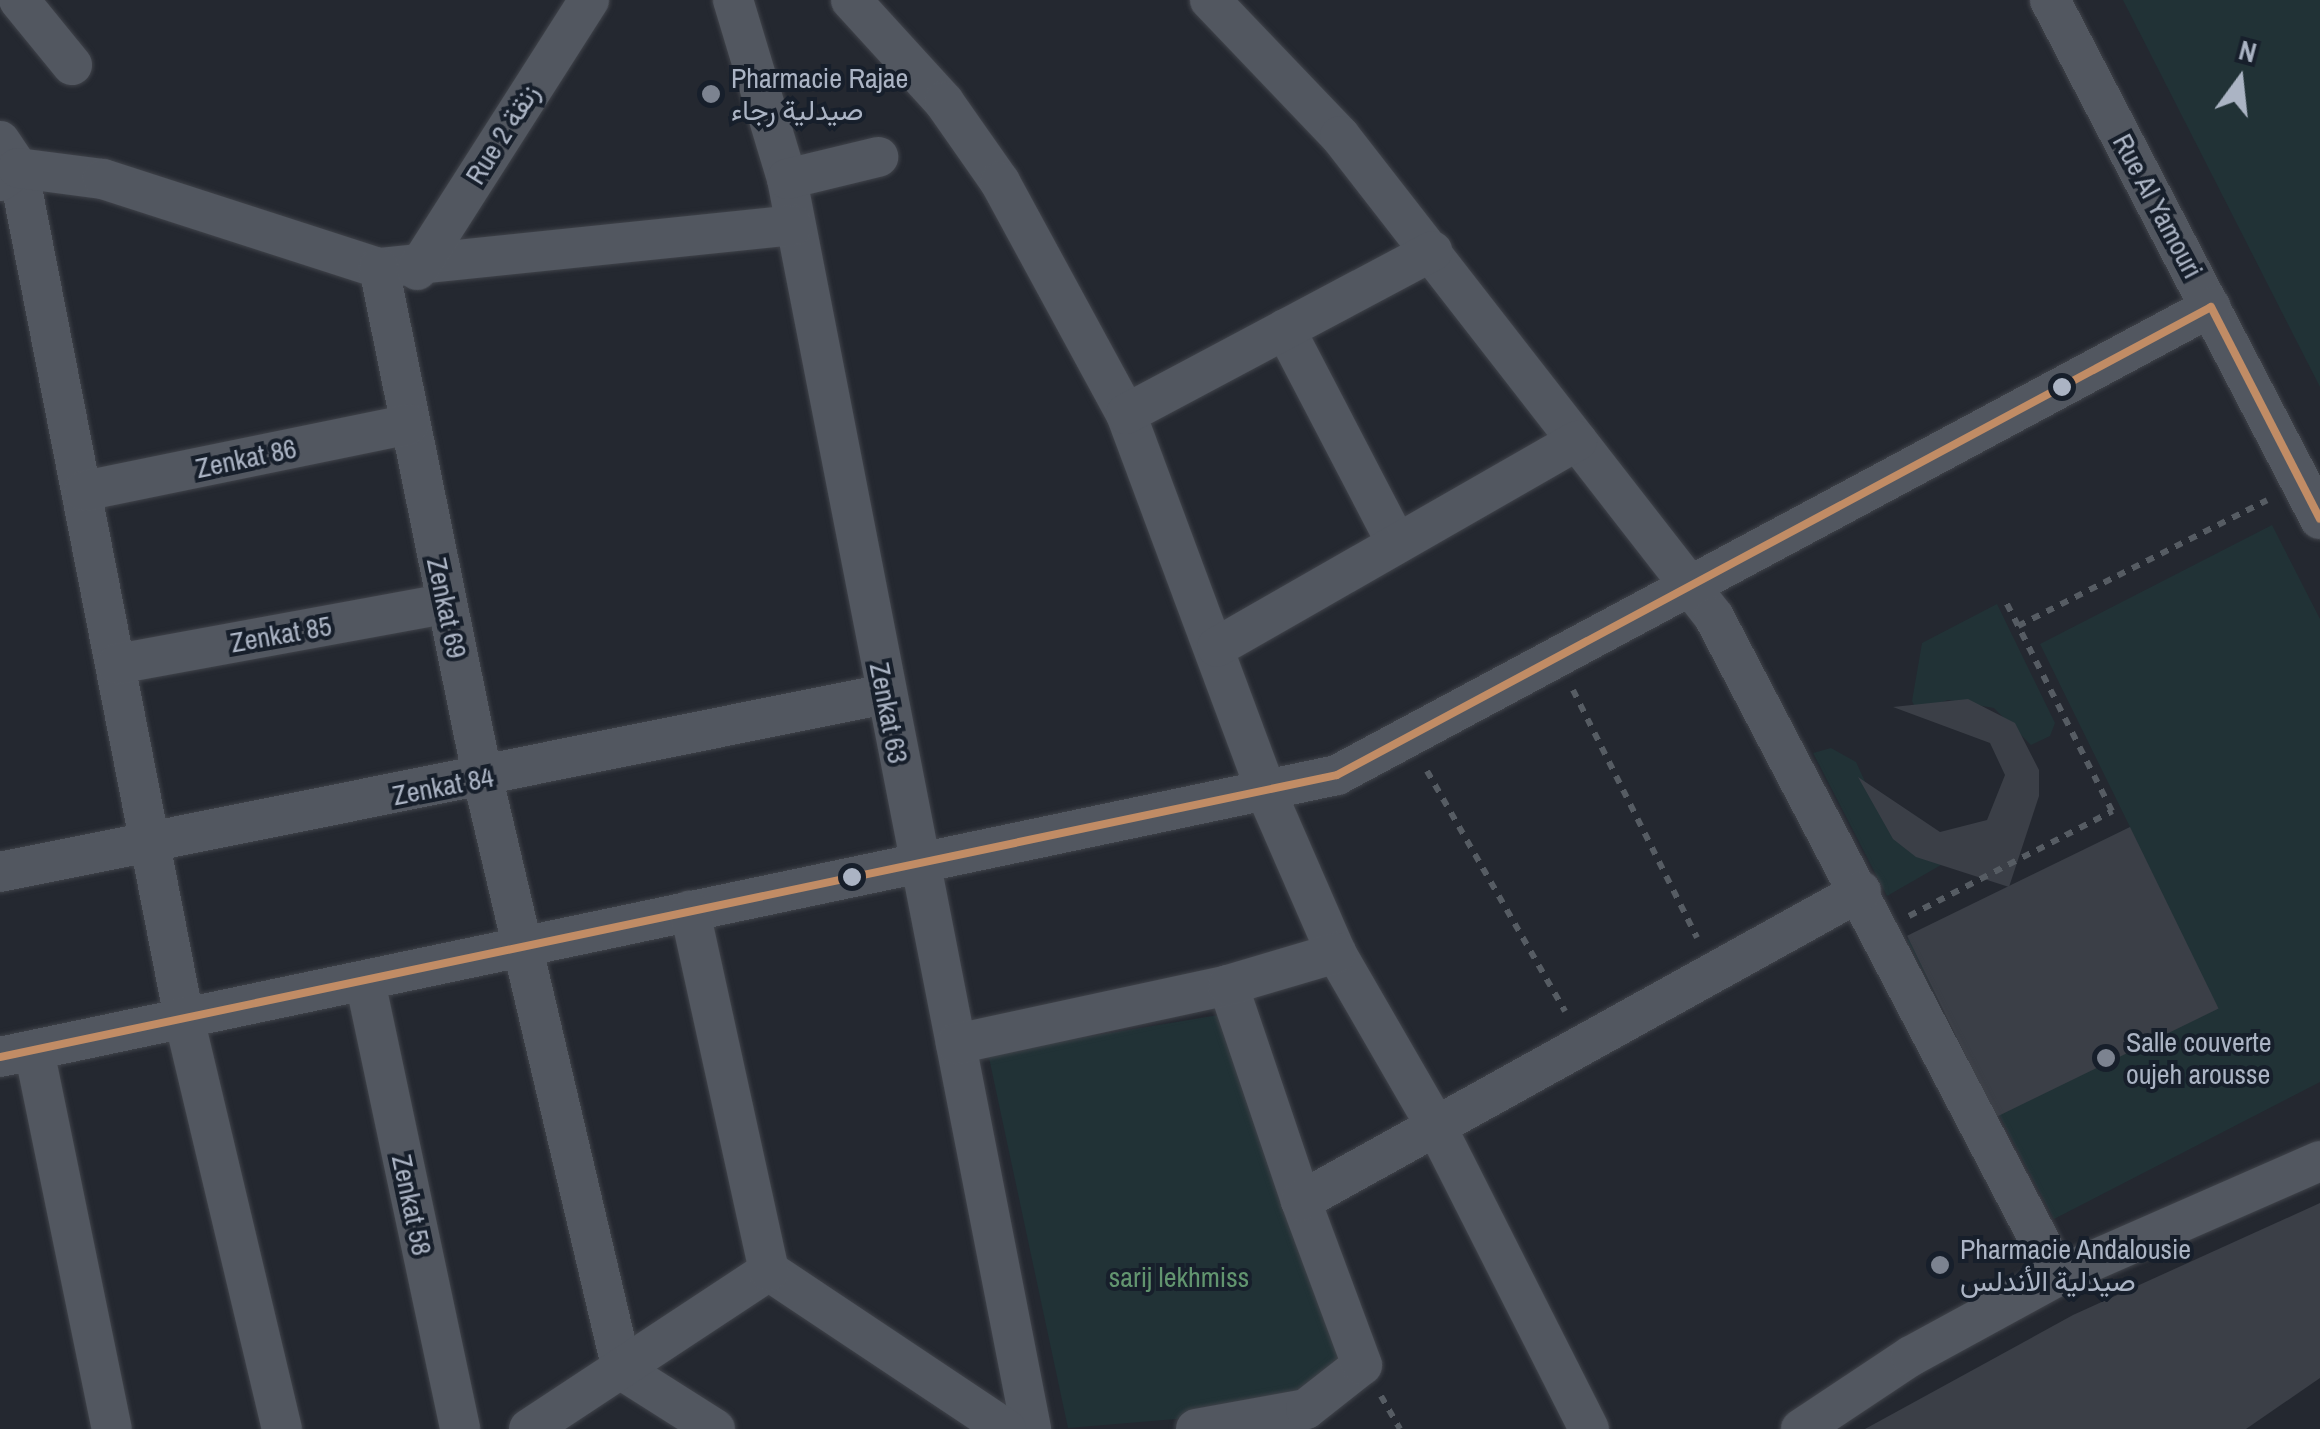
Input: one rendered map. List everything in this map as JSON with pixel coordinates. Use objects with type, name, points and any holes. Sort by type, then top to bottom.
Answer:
[{"type":"street","points":[[20,0],[72,65]]},
{"type":"street","name":"Zenkat 63","points":[[733,0],[787,180],[1031,1429]]},
{"type":"street","points":[[851,0],[944,102],[1000,182],[1126,414],[1217,647],[1267,794],[1336,954],[1437,1128],[1589,1429]]},
{"type":"street","points":[[1210,0],[1340,136],[1714,617],[1861,891],[2058,1276]]},
{"type":"street","name":"Rue Al Yamouri","points":[[2050,0],[2320,519]]},
{"type":"street","name":"Rue 2 زنقة","points":[[398,269],[576,3]]},
{"type":"street","points":[[787,180],[878,157]]},
{"type":"street","points":[[282,1429],[184,1018],[84,491],[6,163],[103,179],[398,269],[793,225]]},
{"type":"street","points":[[1126,414],[1432,252]]},
{"type":"street","name":"Zenkat 69","points":[[398,269],[409,424],[445,604],[622,1370]]},
{"type":"street","points":[[112,1429],[17,1054],[690,911],[920,868],[1267,794],[1337,775],[1555,653],[2211,307]]},
{"type":"street","points":[[1286,329],[1397,544]]},
{"type":"street","name":"Zenkat 86","points":[[84,491],[409,424]]},
{"type":"street","points":[[1217,647],[1578,441]]},
{"type":"street","name":"Zenkat 85","points":[[117,664],[445,604]]},
{"type":"street","name":"Zenkat 84","points":[[1,864],[150,842],[483,778],[885,694]]},
{"type":"street","points":[[1301,1201],[1861,891]]},
{"type":"street","points":[[690,911],[769,1271],[1006,1429]]},
{"type":"street","points":[[956,1044],[1228,985],[1336,954]]},
{"type":"street","name":"Zenkat 58","points":[[365,981],[460,1429]]},
{"type":"street","points":[[1196,1429],[1306,1410],[1362,1365],[1228,985]]},
{"type":"street","points":[[1801,1429],[1911,1356],[2058,1276],[2320,1161]]},
{"type":"street","points":[[529,1429],[769,1271]]},
{"type":"street","points":[[622,1370],[715,1429]]},
{"type":"path","points":[[2018,626],[2302,483]]},
{"type":"path","points":[[1881,930],[2112,811],[2005,600]]},
{"type":"path","points":[[1555,653],[1715,974]]},
{"type":"path","points":[[1406,736],[1585,1047]]},
{"type":"green space","points":[[2123,0],[2320,0],[2320,387]]},
{"type":"green space","points":[[2272,525],[2320,619],[2320,1082],[2054,1219],[1907,940],[2130,827],[2040,644]]},
{"type":"green space","points":[[1997,604],[2055,723],[2050,736],[2031,745],[1994,708],[1948,700],[1917,711],[1912,701],[1922,643]]},
{"type":"green space","points":[[1831,748],[1856,762],[1873,799],[1941,865],[1887,896],[1813,753]]},
{"type":"green space","name":"sarij lekhmiss","points":[[1243,1011],[1365,1347],[1315,1388],[1188,1418],[1068,1428],[988,1053]]},
{"type":"building","points":[[1968,699],[2015,723],[2039,770],[2039,796],[2009,887],[1916,857],[1893,839],[1858,777],[1940,832],[1987,820],[2005,775],[1990,743],[1893,707]]},
{"type":"building","name":"Salle couverte oujeh arousse","points":[[2130,827],[2219,1009],[1996,1117],[1907,936]]},
{"type":"building","points":[[2320,1203],[2320,1378],[2246,1429],[1865,1429],[2073,1315]]},
{"type":"transit line","points":[[2211,307],[2320,519]]},
{"type":"transit line","points":[[0,1057],[1337,775],[2211,307]]},
{"type":"place","name":"Pharmacie Rajae صيدلية رجاء","points":[[711,94]]},
{"type":"place","name":"Salle couverte oujeh arousse","points":[[2106,1058]]},
{"type":"place","name":"Pharmacie Andalousie صيدلية الأندلس","points":[[1940,1265]]}]
